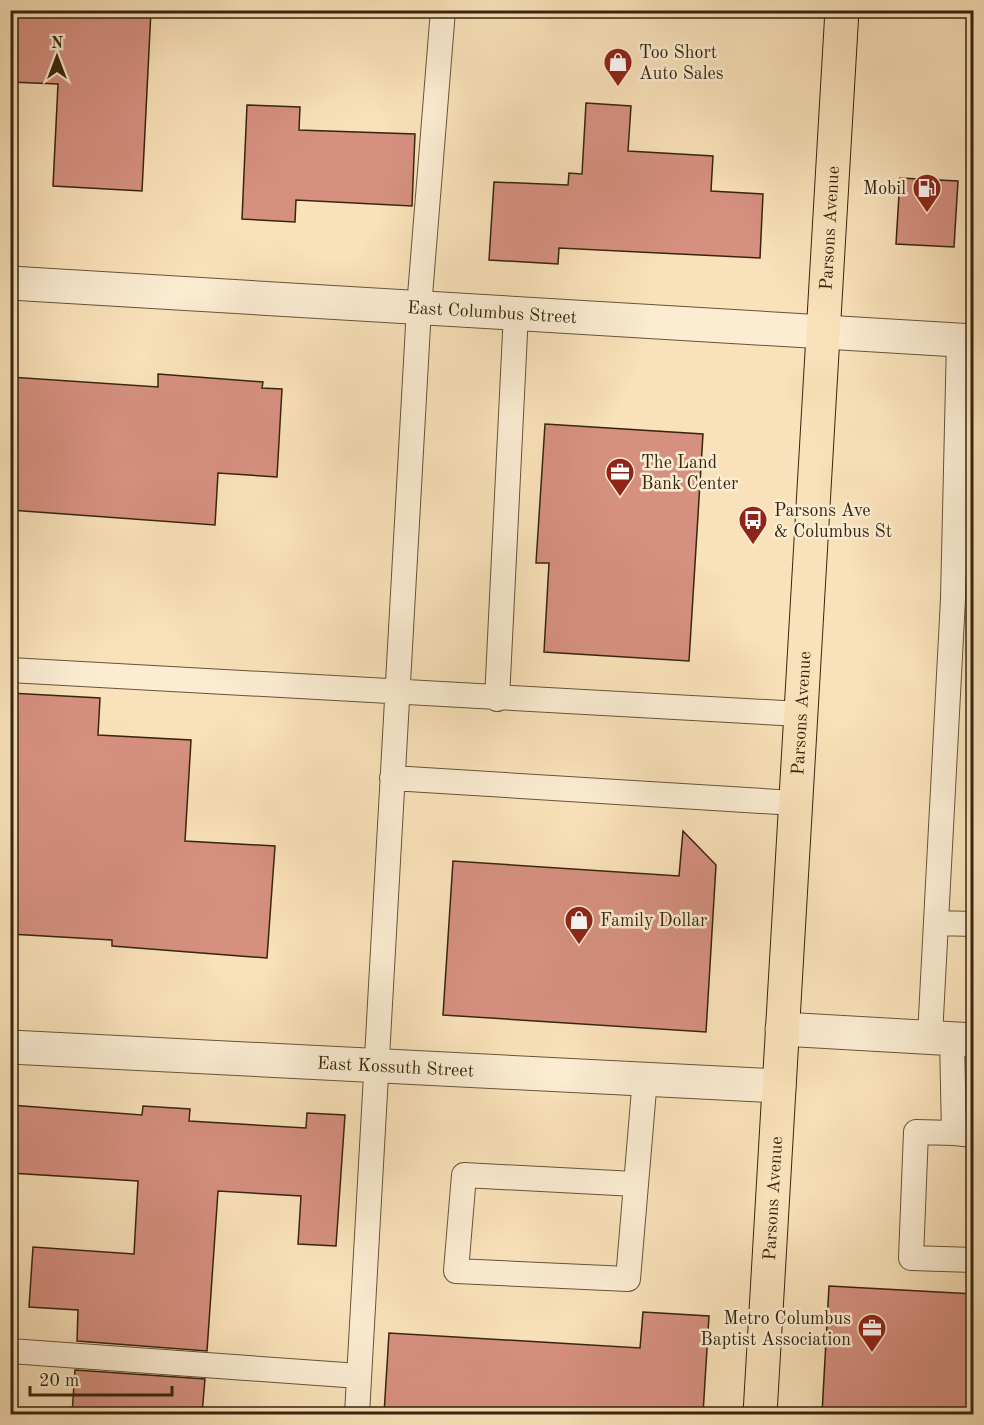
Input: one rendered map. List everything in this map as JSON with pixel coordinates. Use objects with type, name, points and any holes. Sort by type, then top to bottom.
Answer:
[{"type":"main road","name":"Parsons Avenue","points":[[760,1414],[842,10]]},
{"type":"street","name":"East Columbus Street","points":[[10,283],[966,341]]},
{"type":"street","points":[[782,1029],[952,1038]]},
{"type":"street","name":"East Kossuth Street","points":[[10,1047],[778,1086]]},
{"type":"lane","points":[[357,1414],[419,308],[443,10]]},
{"type":"lane","points":[[497,699],[516,313]]},
{"type":"lane","points":[[966,341],[963,600],[936,923],[964,1134],[916,1132],[911,1258],[974,1260]]},
{"type":"lane","points":[[10,670],[397,694],[800,714]]},
{"type":"lane","points":[[392,778],[794,803]]},
{"type":"lane","points":[[936,923],[974,924]]},
{"type":"lane","points":[[635,1184],[464,1175],[456,1271],[628,1280],[645,1078]]},
{"type":"lane","points":[[10,1351],[359,1376]]},
{"type":"building","points":[[10,10],[151,10],[142,191],[53,186],[58,84],[10,82]]},
{"type":"building","points":[[586,103],[631,106],[628,151],[713,156],[711,191],[763,194],[760,258],[559,248],[558,264],[489,260],[494,182],[568,185],[569,173],[582,174]]},
{"type":"building","points":[[247,105],[300,107],[299,130],[415,134],[412,206],[296,200],[295,222],[242,219]]},
{"type":"building","name":"Mobil","points":[[900,178],[958,181],[954,247],[896,244]]},
{"type":"building","points":[[158,374],[263,382],[262,388],[282,389],[277,477],[218,473],[215,525],[10,510],[10,377],[158,387]]},
{"type":"building","name":"The Land Bank Center","points":[[545,424],[703,434],[689,661],[544,652],[549,563],[536,563]]},
{"type":"building","points":[[10,693],[100,698],[98,735],[191,740],[185,841],[275,846],[267,958],[112,946],[112,940],[10,934]]},
{"type":"building","name":"Family Dollar","points":[[683,831],[716,865],[706,1032],[443,1015],[453,861],[679,876]]},
{"type":"building","points":[[10,1105],[142,1115],[143,1106],[190,1109],[189,1121],[306,1128],[307,1113],[345,1115],[336,1246],[298,1244],[301,1196],[218,1191],[207,1351],[77,1341],[78,1310],[29,1307],[33,1247],[134,1254],[138,1181],[10,1173]]},
{"type":"building","name":"Metro Columbus Baptist Association","points":[[829,1286],[974,1294],[974,1414],[822,1414]]},
{"type":"building","points":[[643,1312],[709,1316],[703,1414],[384,1414],[389,1333],[640,1348]]},
{"type":"building","points":[[75,1370],[205,1379],[202,1414],[72,1414]]},
{"type":"place","name":"Too Short Auto Sales","points":[[618,88]]},
{"type":"place","name":"Mobil","points":[[927,214]]},
{"type":"place","name":"The Land Bank Center","points":[[620,498]]},
{"type":"place","name":"Parsons Ave & Columbus St","points":[[753,546]]},
{"type":"place","name":"Family Dollar","points":[[579,946]]},
{"type":"place","name":"Metro Columbus Baptist Association","points":[[872,1354]]}]
